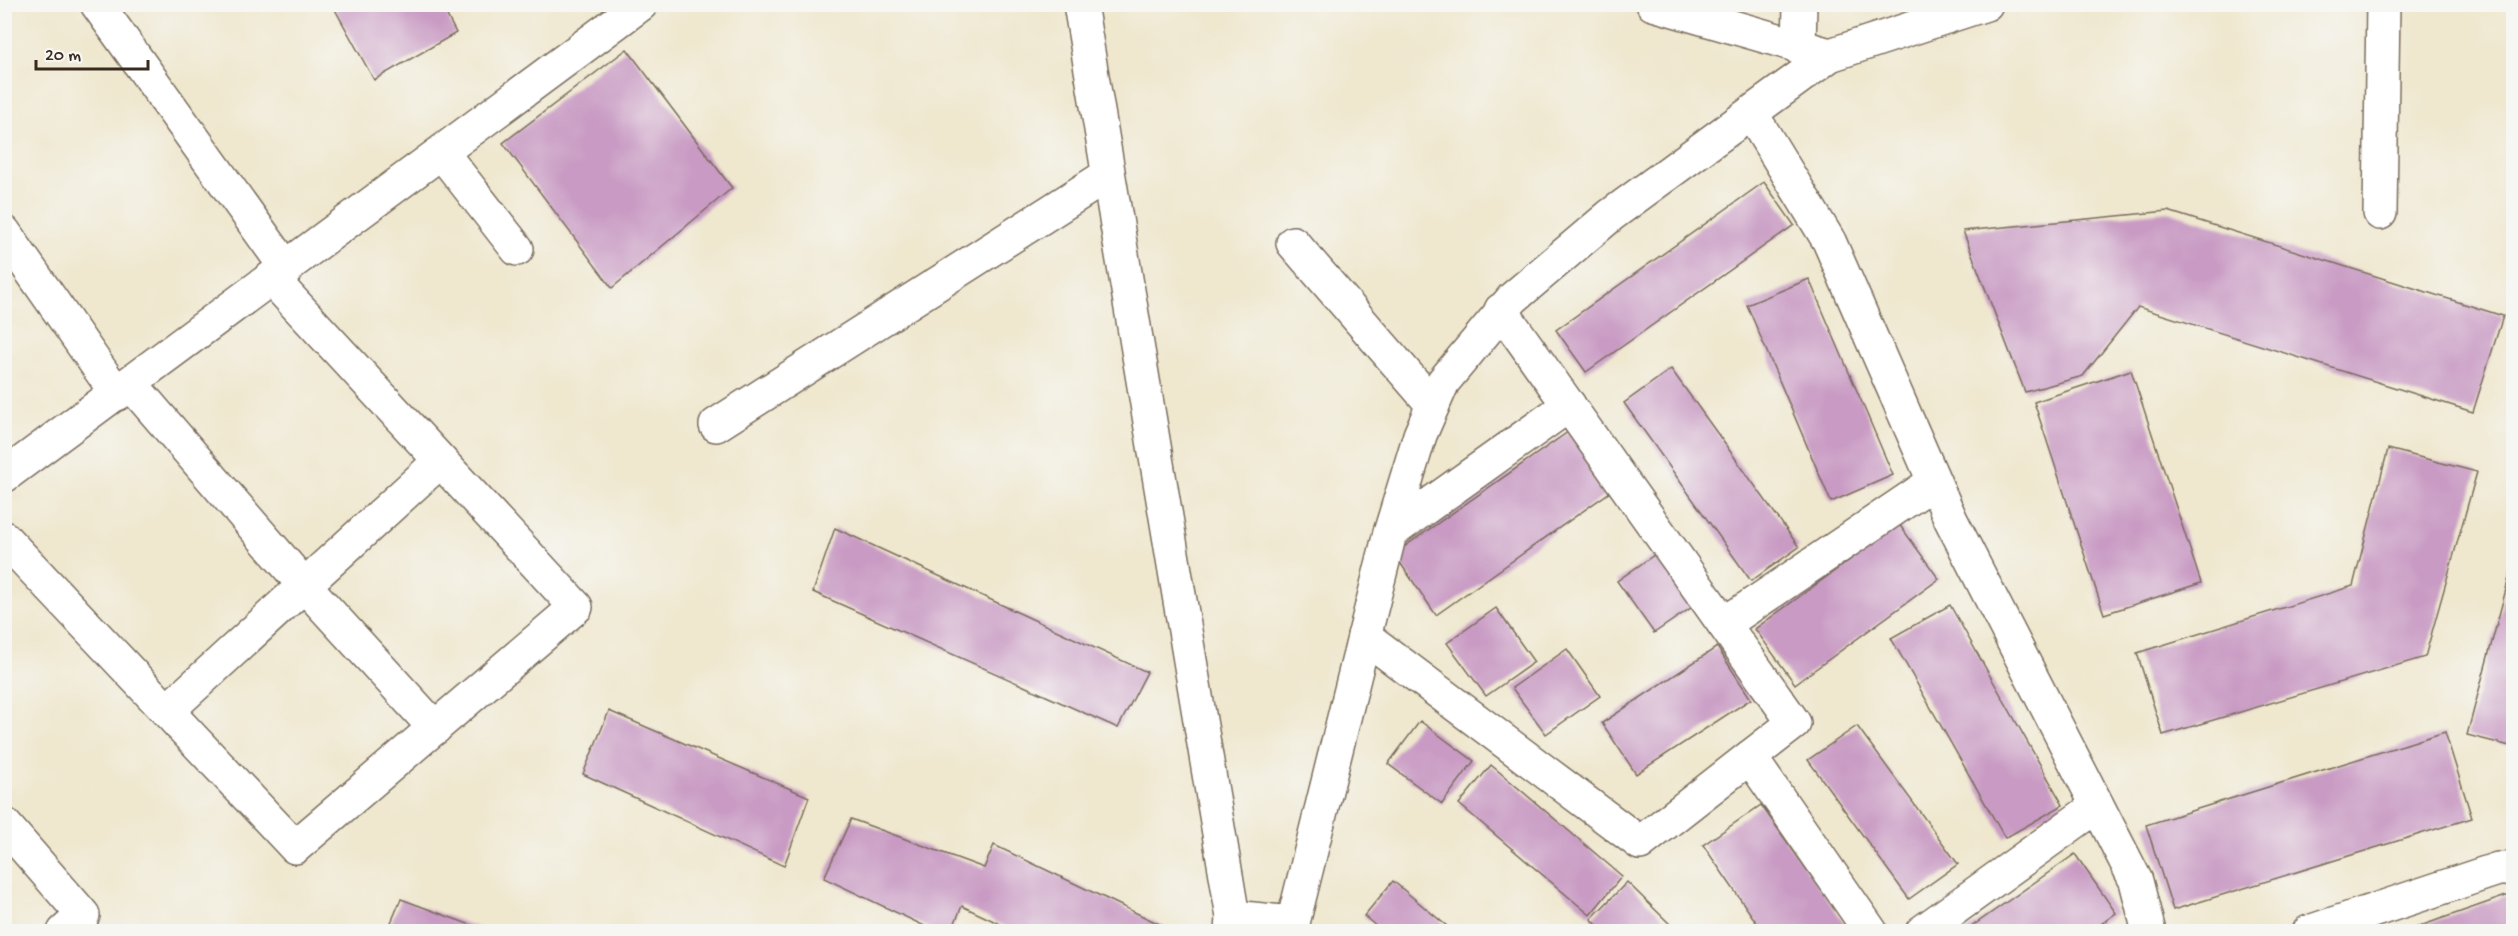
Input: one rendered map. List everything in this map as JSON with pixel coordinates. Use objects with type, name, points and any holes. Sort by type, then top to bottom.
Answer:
[{"type":"street","points":[[4,538],[295,847],[576,607],[441,461],[280,274],[97,4]]},
{"type":"street","points":[[4,476],[280,274],[641,4]]},
{"type":"street","points":[[1080,4],[1233,924],[1297,927],[1390,533],[1420,435],[1443,382],[1501,310],[1611,215],[1750,113],[1815,52],[1946,11],[1986,4]]},
{"type":"street","points":[[1800,4],[1815,52]]},
{"type":"street","points":[[2380,213],[2383,4]]},
{"type":"street","points":[[1662,6],[1815,52]]},
{"type":"street","points":[[1750,113],[1829,241],[1951,520],[2136,881],[2149,932]]},
{"type":"street","points":[[442,153],[517,249]]},
{"type":"street","points":[[716,425],[1108,175]]},
{"type":"street","points":[[4,232],[124,389],[435,728]]},
{"type":"street","points":[[1293,243],[1433,405]]},
{"type":"street","points":[[1364,636],[1640,843],[1794,723],[1501,310]]},
{"type":"street","points":[[1390,533],[1569,405]]},
{"type":"street","points":[[167,711],[441,461]]},
{"type":"street","points":[[1724,624],[1934,482]]},
{"type":"street","points":[[1750,757],[1871,932]]},
{"type":"street","points":[[1922,932],[2097,806]]},
{"type":"street","points":[[4,824],[83,915],[64,932]]},
{"type":"street","points":[[2309,932],[2498,869],[2514,869]]},
{"type":"building","points":[[332,4],[441,4],[456,33],[374,80]]},
{"type":"building","points":[[627,49],[732,188],[612,288],[503,143]]},
{"type":"building","points":[[1764,182],[1794,225],[1586,372],[1556,330]]},
{"type":"building","points":[[2168,211],[2503,316],[2473,412],[2138,307],[2083,376],[2025,392],[1963,231]]},
{"type":"building","points":[[1809,279],[1893,475],[1831,502],[1747,305]]},
{"type":"building","points":[[1671,369],[1799,547],[1751,581],[1624,403]]},
{"type":"building","points":[[2131,370],[2201,583],[2104,614],[2034,402]]},
{"type":"building","points":[[1575,427],[1617,487],[1436,615],[1394,554]]},
{"type":"building","points":[[2388,449],[2477,472],[2425,657],[2163,735],[2137,653],[2353,586]]},
{"type":"building","points":[[1899,524],[1939,579],[1795,684],[1755,629]]},
{"type":"building","points":[[835,528],[1147,672],[1118,728],[813,592]]},
{"type":"building","points":[[1664,548],[1701,601],[1654,633],[1617,581]]},
{"type":"building","points":[[2514,563],[2514,747],[2467,735]]},
{"type":"building","points":[[1950,605],[2063,805],[2005,838],[1891,638]]},
{"type":"building","points":[[1496,608],[1534,662],[1486,696],[1447,643]]},
{"type":"building","points":[[1717,647],[1751,699],[1636,774],[1602,723]]},
{"type":"building","points":[[1567,649],[1600,696],[1546,734],[1512,688]]},
{"type":"building","points":[[609,711],[809,797],[784,866],[583,774]]},
{"type":"building","points":[[1420,721],[1474,761],[1442,804],[1388,764]]},
{"type":"building","points":[[1857,726],[1958,864],[1909,899],[1808,760]]},
{"type":"building","points":[[2445,732],[2472,818],[2173,910],[2146,825]]},
{"type":"building","points":[[1491,765],[1622,876],[1590,915],[1459,804]]},
{"type":"building","points":[[1761,805],[1851,932],[1763,932],[1703,845]]},
{"type":"building","points":[[851,819],[984,868],[994,845],[1176,932],[1017,932],[962,906],[951,932],[937,932],[824,878]]},
{"type":"building","points":[[2075,854],[2116,913],[2090,932],[1964,932]]},
{"type":"building","points":[[1393,881],[1454,932],[1383,932],[1364,916]]},
{"type":"building","points":[[1627,882],[1678,932],[1604,932],[1591,919]]},
{"type":"building","points":[[2506,896],[2514,896],[2514,932],[2403,932]]},
{"type":"building","points":[[401,899],[487,931],[487,932],[387,932]]}]
